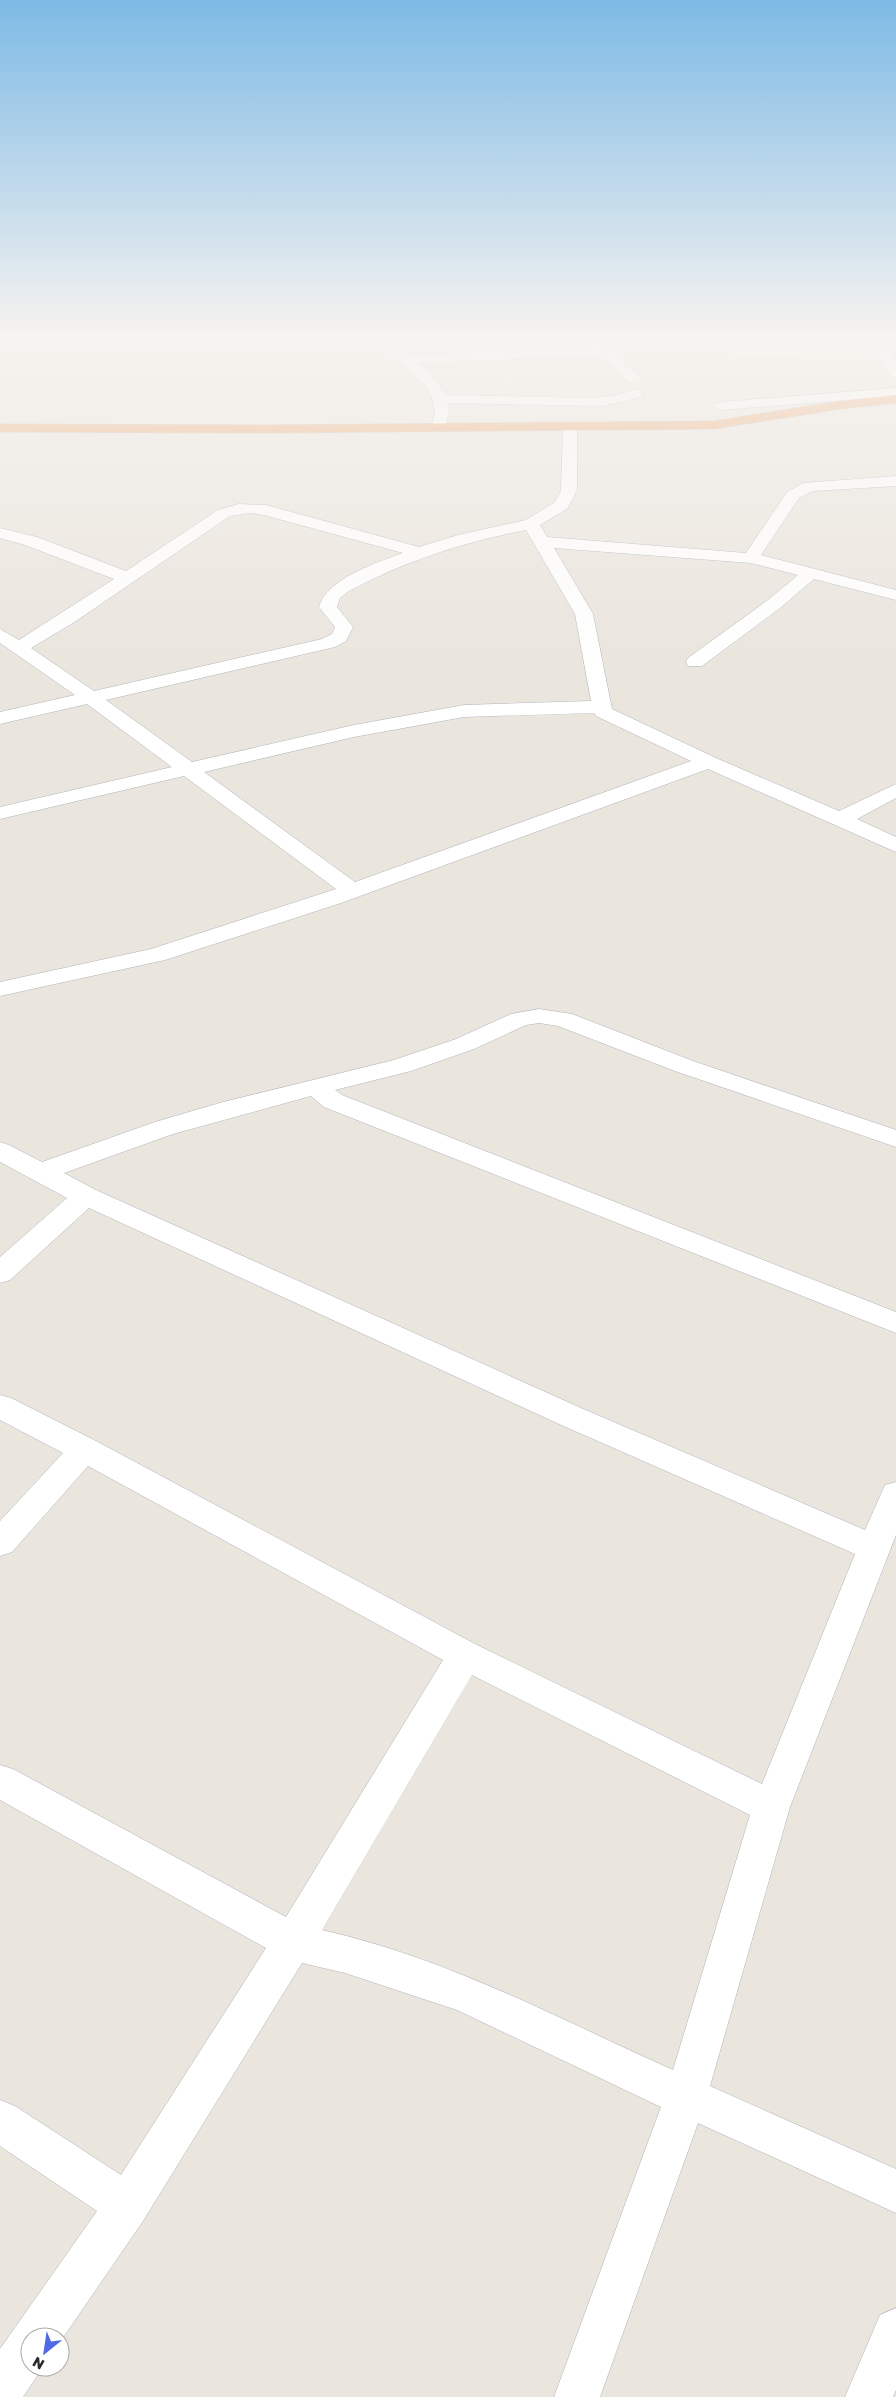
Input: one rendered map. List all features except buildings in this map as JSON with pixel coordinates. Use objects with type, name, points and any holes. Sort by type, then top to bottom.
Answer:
[{"type":"street","points":[[0,718],[328,644],[340,637],[344,630],[342,624],[328,607],[334,594],[368,574],[419,552],[484,533],[531,524],[562,505],[569,490],[570,445]]},
{"type":"street","points":[[751,558],[796,492],[809,486],[896,481]]},
{"type":"street","points":[[20,648],[67,619],[224,513],[241,508],[266,510],[419,552]]},
{"type":"street","points":[[531,524],[584,614],[603,712],[896,846]]},
{"type":"street","points":[[0,533],[31,541],[127,578]]},
{"type":"street","points":[[542,542],[751,558],[896,595]]},
{"type":"street","points":[[696,662],[811,574]]},
{"type":"street","points":[[0,635],[90,697],[352,891]]},
{"type":"street","points":[[0,813],[354,731],[455,713],[507,709],[602,707]]},
{"type":"street","points":[[0,990],[157,955],[352,891],[709,762]]},
{"type":"street","points":[[840,819],[896,790]]},
{"type":"street","points":[[40,1172],[164,1128],[232,1108],[402,1066],[434,1056],[520,1019],[539,1016],[551,1016],[684,1066],[896,1139]]},
{"type":"street","points":[[316,1088],[333,1101],[896,1323]]},
{"type":"street","points":[[0,1151],[86,1196],[570,1416],[874,1548]]},
{"type":"street","points":[[0,1273],[86,1196]]},
{"type":"street","points":[[0,1406],[464,1655],[771,1807]]},
{"type":"street","points":[[0,1543],[85,1450]]},
{"type":"street","points":[[577,2397],[686,2097],[771,1807],[896,1494]]},
{"type":"street","points":[[43,2327],[127,2205],[293,1942],[464,1655]]},
{"type":"street","points":[[0,1781],[293,1942],[371,1962],[462,1993],[686,2097],[896,2191]]},
{"type":"street","points":[[0,2122],[127,2205]]},
{"type":"street","points":[[868,2397],[882,2369],[896,2331]]},
{"type":"street","points":[[0,2390],[20,2361]]}]
